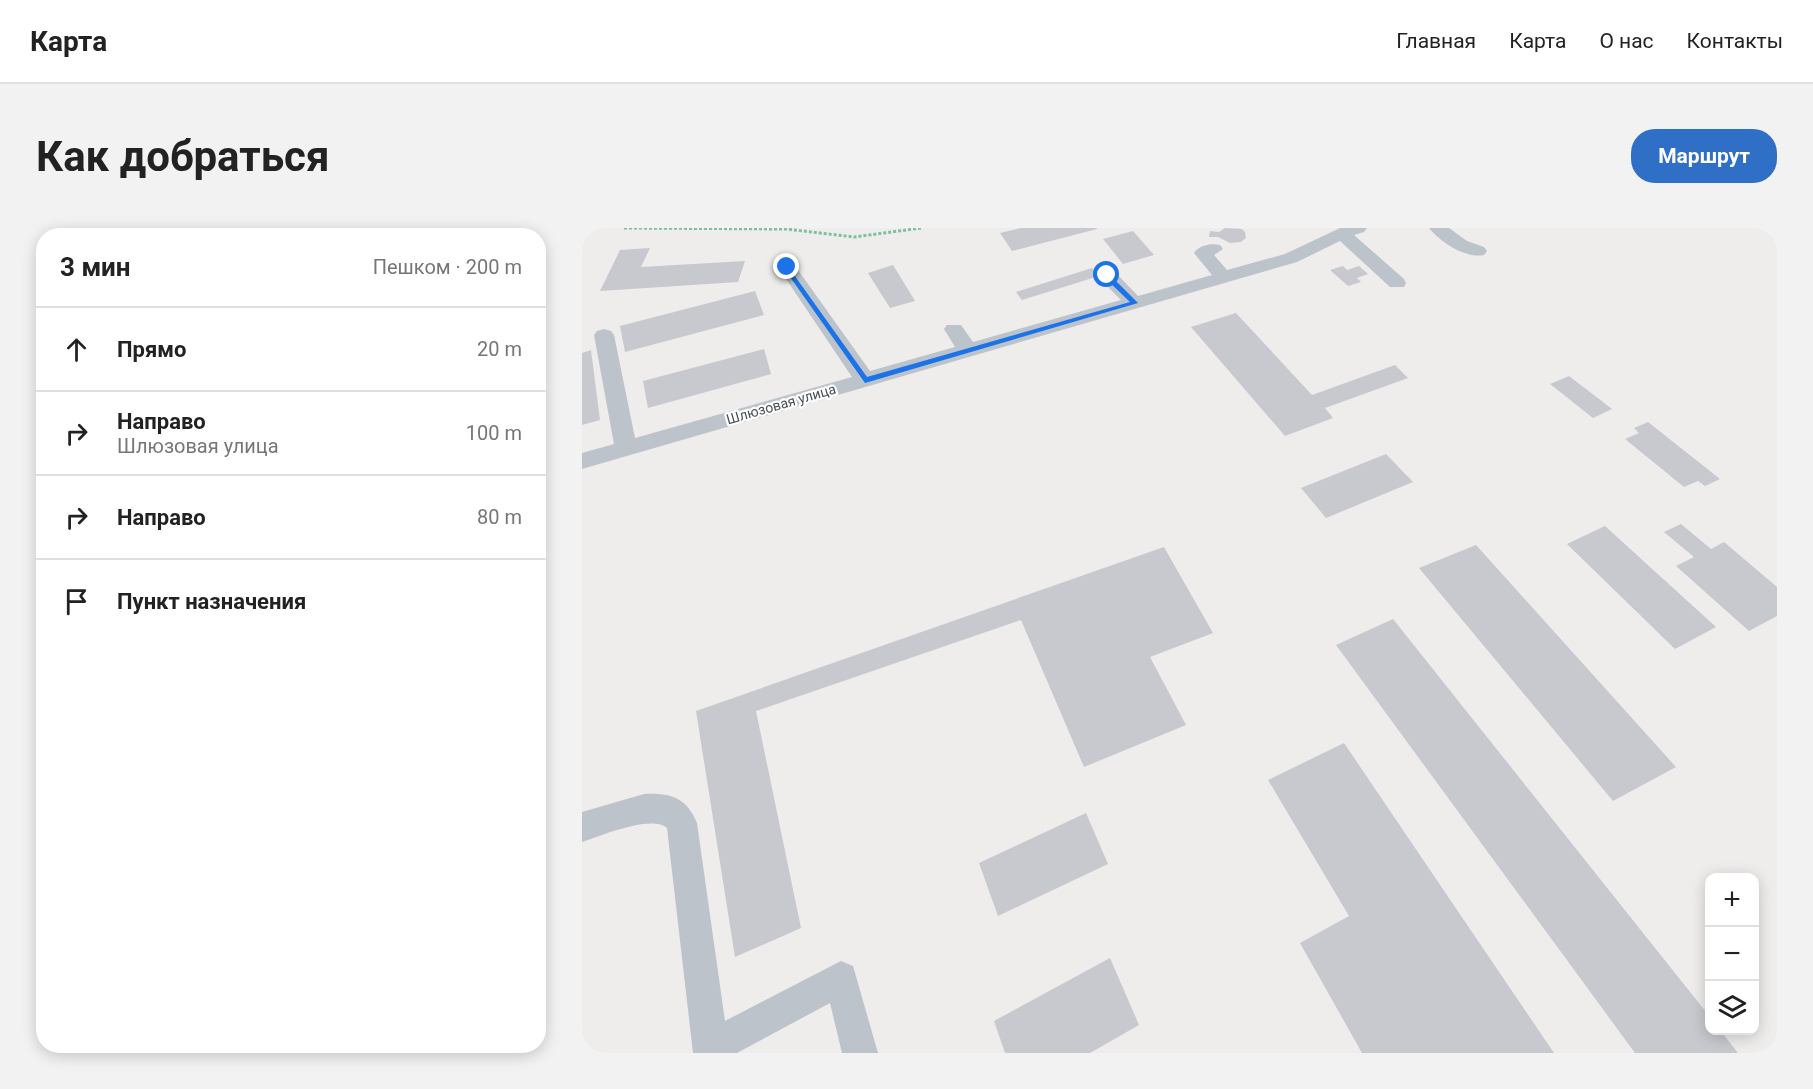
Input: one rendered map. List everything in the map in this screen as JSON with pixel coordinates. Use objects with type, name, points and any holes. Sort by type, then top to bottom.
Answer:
[{"type":"street","points":[[1438,228],[1461,245],[1479,251]]},
{"type":"street","points":[[1350,230],[1397,283]]},
{"type":"street","name":"Шлюзовая улица","points":[[582,461],[1291,258],[1350,230]]},
{"type":"street","points":[[1214,249],[1203,253],[1224,278]]},
{"type":"street","points":[[787,267],[865,380]]},
{"type":"street","points":[[1107,275],[1134,303]]},
{"type":"street","points":[[954,329],[968,351]]},
{"type":"street","points":[[604,335],[627,448]]},
{"type":"street","points":[[582,827],[634,811],[651,809],[675,813],[680,820],[711,1050],[841,978],[860,1053]]},
{"type":"path","points":[[624,228],[786,229],[854,237],[921,228]]},
{"type":"building","points":[[1021,228],[1097,229],[1012,251],[1000,233]]},
{"type":"building","points":[[1225,228],[1242,229],[1246,238],[1241,242],[1230,243],[1218,237],[1209,237],[1210,231],[1219,232]]},
{"type":"building","points":[[1133,231],[1154,255],[1123,264],[1103,239]]},
{"type":"building","points":[[650,248],[641,267],[745,261],[738,282],[600,291],[620,250]]},
{"type":"building","points":[[893,265],[915,301],[890,308],[868,273]]},
{"type":"building","points":[[1343,266],[1347,270],[1359,266],[1368,274],[1357,278],[1361,282],[1348,286],[1330,270]]},
{"type":"building","points":[[1092,268],[1099,276],[1022,300],[1016,292]]},
{"type":"building","points":[[755,291],[764,315],[625,352],[620,326]]},
{"type":"building","points":[[1236,313],[1312,395],[1395,365],[1408,378],[1325,408],[1333,418],[1285,436],[1191,327]]},
{"type":"building","points":[[764,349],[771,374],[648,408],[643,381]]},
{"type":"building","points":[[591,350],[600,420],[582,425],[582,353]]},
{"type":"building","points":[[1569,376],[1612,409],[1593,418],[1550,384]]},
{"type":"building","points":[[1648,422],[1720,479],[1705,486],[1698,481],[1684,487],[1625,439],[1639,433],[1634,428]]},
{"type":"building","points":[[1386,454],[1413,482],[1326,518],[1301,488]]},
{"type":"building","points":[[1681,524],[1711,549],[1724,542],[1777,587],[1777,616],[1749,631],[1676,566],[1694,557],[1664,532]]},
{"type":"building","points":[[1605,526],[1716,627],[1675,649],[1567,544]]},
{"type":"building","points":[[1476,545],[1676,767],[1613,801],[1419,568]]},
{"type":"building","points":[[1164,547],[1213,633],[1150,657],[1186,725],[1084,767],[1021,620],[756,711],[801,928],[735,957],[696,711]]},
{"type":"building","points":[[1393,619],[1705,1011],[1705,1035],[1724,1035],[1738,1053],[1635,1053],[1336,645]]},
{"type":"building","points":[[1344,743],[1554,1053],[1362,1053],[1300,943],[1349,916],[1268,780]]},
{"type":"building","points":[[1086,813],[1108,864],[998,916],[979,863]]},
{"type":"building","points":[[1110,958],[1139,1025],[1090,1053],[1005,1053],[994,1021]]},
{"type":"route","points":[[787,267],[865,380],[1134,303],[1107,275]]}]
